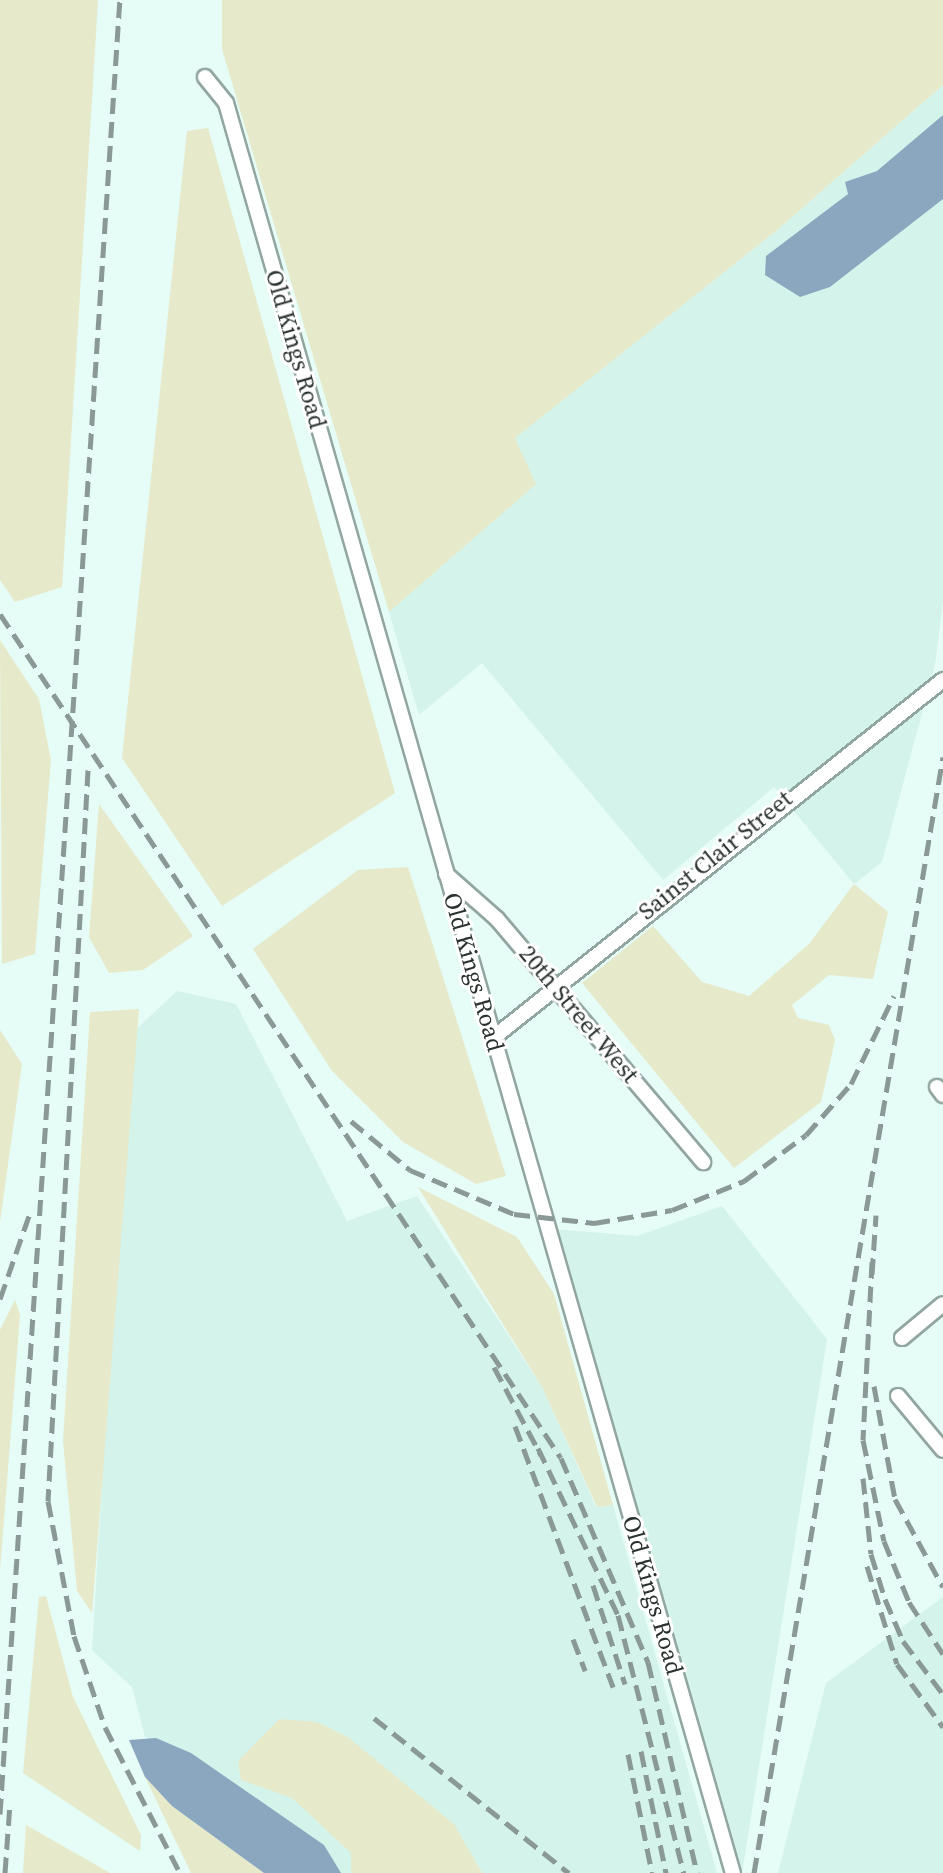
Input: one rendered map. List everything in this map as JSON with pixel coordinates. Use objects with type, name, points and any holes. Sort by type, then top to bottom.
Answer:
[{"type":"street","name":"Old Kings Road","points":[[205,77],[226,103],[733,1873]]},
{"type":"street","name":"Sainst Clair Street","points":[[493,1038],[943,680]]},
{"type":"street","name":"20th Street West","points":[[446,874],[555,986],[703,1162]]},
{"type":"street","points":[[902,1338],[943,1304]]},
{"type":"street","points":[[898,1396],[943,1450]]},
{"type":"shaded area","points":[[0,0],[98,0],[62,587],[15,602],[0,580]]},
{"type":"shaded area","points":[[222,0],[943,0],[943,85],[776,231],[515,438],[536,484],[389,612],[222,49]]},
{"type":"shaded area","points":[[943,85],[943,601],[935,665],[882,862],[854,884],[774,787],[663,880],[482,663],[419,715],[389,612],[535,484],[514,438],[776,231]]},
{"type":"shaded area","points":[[208,128],[395,793],[222,906],[122,758],[187,131]]},
{"type":"shaded area","points":[[0,640],[39,699],[51,760],[35,954],[2,964]]},
{"type":"shaded area","points":[[99,804],[193,936],[143,970],[109,973],[89,937]]},
{"type":"shaded area","points":[[408,867],[506,1176],[476,1184],[403,1142],[332,1071],[253,949],[358,870]]},
{"type":"shaded area","points":[[854,884],[888,912],[873,979],[829,975],[792,1005],[798,1018],[829,1025],[835,1040],[821,1102],[734,1168],[582,983],[653,926],[702,982],[749,996],[809,944]]},
{"type":"shaded area","points":[[177,991],[236,1004],[347,1221],[417,1196],[542,1387],[596,1507],[613,1505],[717,1873],[333,1873],[145,1737],[132,1687],[92,1650],[129,1036]]},
{"type":"shaded area","points":[[139,1009],[92,1613],[77,1591],[63,1441],[90,1012]]},
{"type":"shaded area","points":[[0,1030],[22,1064],[0,1222]]},
{"type":"shaded area","points":[[418,1187],[517,1237],[554,1294],[613,1505],[597,1507],[542,1387]]},
{"type":"shaded area","points":[[722,1206],[827,1339],[742,1873],[555,1229],[637,1236]]},
{"type":"shaded area","points":[[15,1300],[20,1315],[0,1571],[0,1330]]},
{"type":"shaded area","points":[[46,1596],[73,1697],[141,1835],[140,1851],[23,1773],[39,1597]]},
{"type":"shaded area","points":[[943,1597],[943,1873],[778,1873],[826,1683]]},
{"type":"shaded area","points":[[279,1719],[317,1722],[349,1738],[454,1824],[482,1873],[351,1873],[351,1853],[292,1798],[241,1780],[238,1761]]},
{"type":"shaded area","points":[[145,1777],[172,1806],[264,1873],[191,1873]]},
{"type":"shaded area","points":[[26,1825],[110,1873],[23,1873]]},
{"type":"water","points":[[943,115],[943,199],[830,287],[800,297],[765,275],[766,256],[848,194],[845,182],[877,171]]},
{"type":"water","points":[[156,1738],[191,1753],[324,1845],[341,1873],[264,1873],[172,1806],[145,1777],[129,1740]]},
{"type":"railway","points":[[0,1814],[120,0]]},
{"type":"railway","points":[[0,614],[561,1458],[648,1662],[697,1873]]},
{"type":"railway","points":[[754,1873],[943,757]]},
{"type":"railway","points":[[88,770],[48,1501],[74,1636],[105,1727],[180,1873]]},
{"type":"railway","points":[[351,1121],[410,1170],[514,1214],[594,1223],[672,1210],[744,1181],[806,1135],[851,1084],[894,996]]},
{"type":"railway","points":[[0,1299],[30,1213]]},
{"type":"railway","points":[[872,1274],[876,1215]]},
{"type":"railway","points":[[872,1262],[863,1440],[884,1541],[909,1602],[943,1654]]},
{"type":"railway","points":[[494,1367],[541,1455]]},
{"type":"railway","points":[[874,1386],[895,1499],[943,1587]]},
{"type":"railway","points":[[515,1426],[613,1687]]},
{"type":"railway","points":[[538,1448],[618,1615],[684,1873]]},
{"type":"railway","points":[[863,1478],[871,1554],[885,1599],[903,1641],[943,1694]]},
{"type":"railway","points":[[867,1566],[897,1664],[943,1727]]},
{"type":"railway","points":[[593,1585],[625,1684]]},
{"type":"railway","points":[[573,1639],[585,1671]]},
{"type":"railway","points":[[374,1718],[569,1873]]},
{"type":"railway","points":[[641,1751],[666,1873]]},
{"type":"railway","points":[[628,1754],[652,1873]]},
{"type":"railway","points":[[5,1873],[10,1803]]}]
